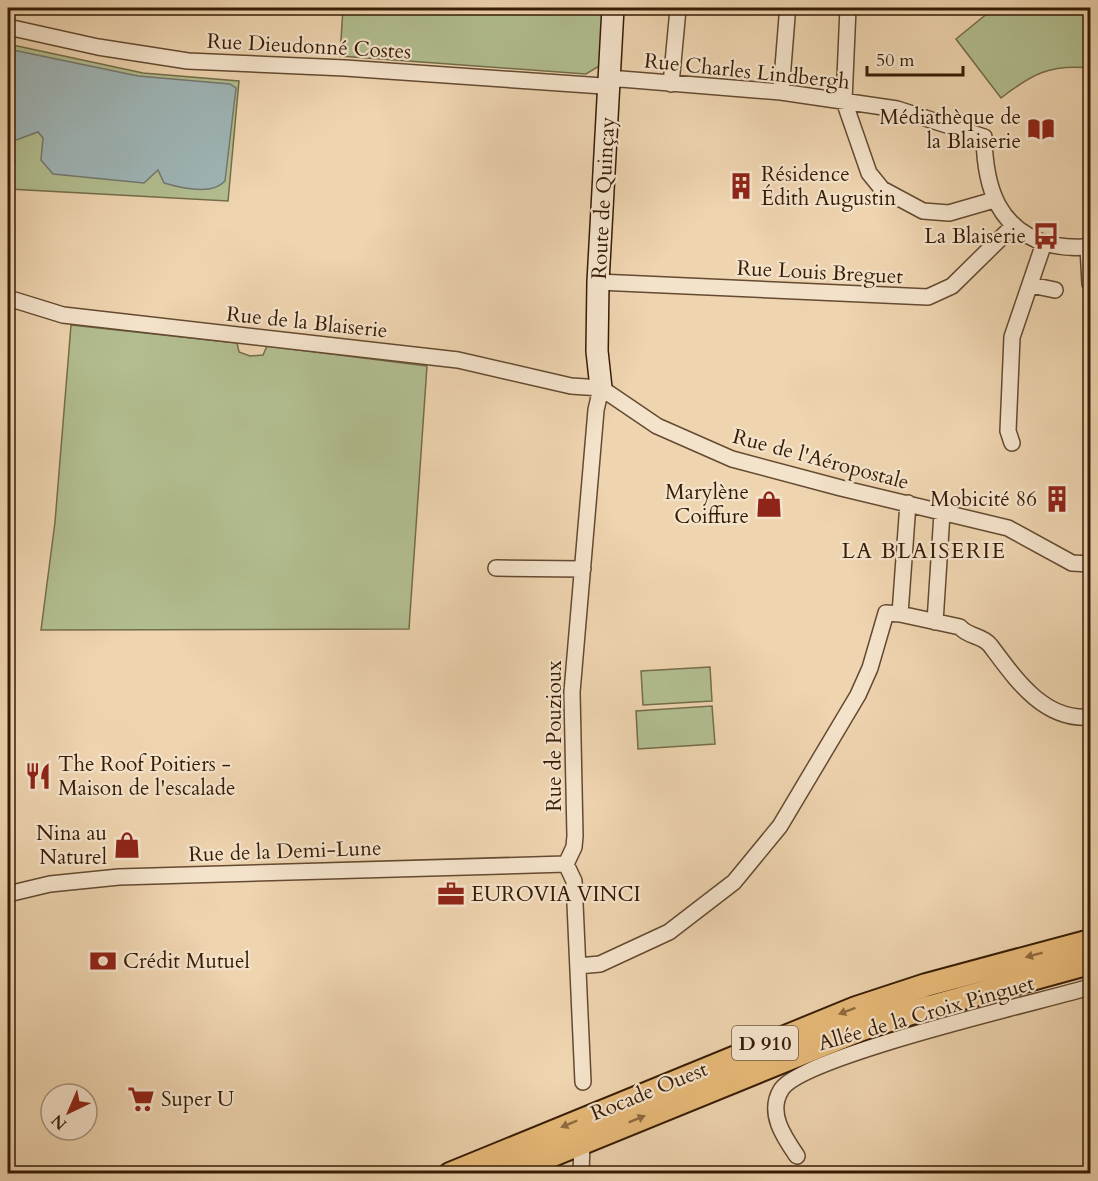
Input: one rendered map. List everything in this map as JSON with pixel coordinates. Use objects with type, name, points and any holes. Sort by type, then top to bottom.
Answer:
[{"type":"main road","name":"Rocade Ouest","points":[[450,1173],[856,1008],[926,985],[1090,940]]},
{"type":"main road","name":"Rocade Ouest","points":[[506,1173],[862,1029],[930,1007],[1090,963]]},
{"type":"street","name":"Route de Quinçay","points":[[602,388],[597,351],[598,282],[613,8]]},
{"type":"street","points":[[848,8],[844,101],[869,173],[882,189],[923,211],[949,213],[994,200],[1014,225],[1044,243],[1063,247],[1089,247],[1090,284]]},
{"type":"street","points":[[671,84],[678,9]]},
{"type":"street","points":[[781,92],[788,17]]},
{"type":"street","name":"Rue Dieudonné Costes","points":[[8,27],[98,47],[188,61],[345,68],[596,86],[603,86],[609,80]]},
{"type":"street","name":"Rue Charles Lindbergh","points":[[609,80],[781,92],[897,109],[984,137],[984,165],[994,200]]},
{"type":"street","name":"Rue Louis Breguet","points":[[598,282],[928,297],[952,286],[1014,225]]},
{"type":"street","points":[[1012,443],[1008,431],[1012,337],[1044,243]]},
{"type":"street","points":[[1031,285],[1055,290]]},
{"type":"street","name":"Rue de la Blaiserie","points":[[8,298],[63,315],[458,360],[572,386],[602,388]]},
{"type":"street","name":"Rue de l'Aéropostale","points":[[602,388],[657,426],[714,452],[841,488],[1008,528],[1042,544],[1072,563],[1090,564]]},
{"type":"street","name":"Rue de Pouzioux","points":[[566,864],[574,847],[575,836],[572,692],[596,410],[602,388]]},
{"type":"street","points":[[900,614],[908,503]]},
{"type":"street","points":[[935,622],[942,513]]},
{"type":"street","points":[[496,568],[583,568]]},
{"type":"street","points":[[578,966],[600,964],[669,932],[734,882],[780,826],[858,695],[870,668],[886,613],[960,627],[966,634],[990,644],[1006,669],[1023,689],[1053,709],[1070,717],[1090,717]]},
{"type":"street","points":[[566,864],[574,881],[583,1082]]},
{"type":"street","name":"Rue de la Demi-Lune","points":[[8,894],[50,884],[119,877],[566,864]]},
{"type":"street","name":"Allée de la Croix Pinguet","points":[[797,1156],[778,1125],[776,1109],[780,1091],[793,1078],[861,1050],[1090,987]]},
{"type":"street","points":[[581,1173],[582,1142]]},
{"type":"green space","points":[[343,8],[605,8],[601,65],[586,74],[340,56]]},
{"type":"green space","points":[[994,8],[1090,8],[1090,68],[1052,69],[1042,72],[1001,98],[956,39]]},
{"type":"green space","points":[[8,44],[143,73],[239,81],[228,201],[9,189],[15,161],[8,156]]},
{"type":"green space","points":[[71,325],[237,343],[239,352],[250,356],[263,355],[267,346],[427,366],[409,629],[41,630],[55,522]]},
{"type":"green space","points":[[710,667],[712,701],[643,705],[641,671]]},
{"type":"green space","points":[[712,706],[715,744],[638,749],[636,711]]},
{"type":"water","points":[[8,49],[138,76],[230,84],[236,88],[225,181],[219,186],[196,190],[164,183],[158,170],[144,183],[53,174],[41,160],[43,138],[38,132],[16,140],[8,139]]},
{"type":"place","name":"Médiathèque de la Blaiserie","points":[[1041,129]]},
{"type":"place","name":"Résidence Édith Augustin","points":[[741,186]]},
{"type":"place","name":"La Blaiserie","points":[[1046,236]]},
{"type":"place","name":"Mobicité 86","points":[[1057,499]]},
{"type":"place","name":"Marylène Coiffure","points":[[769,504]]},
{"type":"place","name":"The Roof Poitiers - Maison de l'escalade","points":[[38,776]]},
{"type":"place","name":"Nina au Naturel","points":[[127,845]]},
{"type":"place","name":"EUROVIA VINCI","points":[[451,894]]},
{"type":"place","name":"Crédit Mutuel","points":[[103,961]]},
{"type":"place","name":"Super U","points":[[141,1099]]},
{"type":"district","name":"LA BLAISERIE","points":[[924,550]]}]
